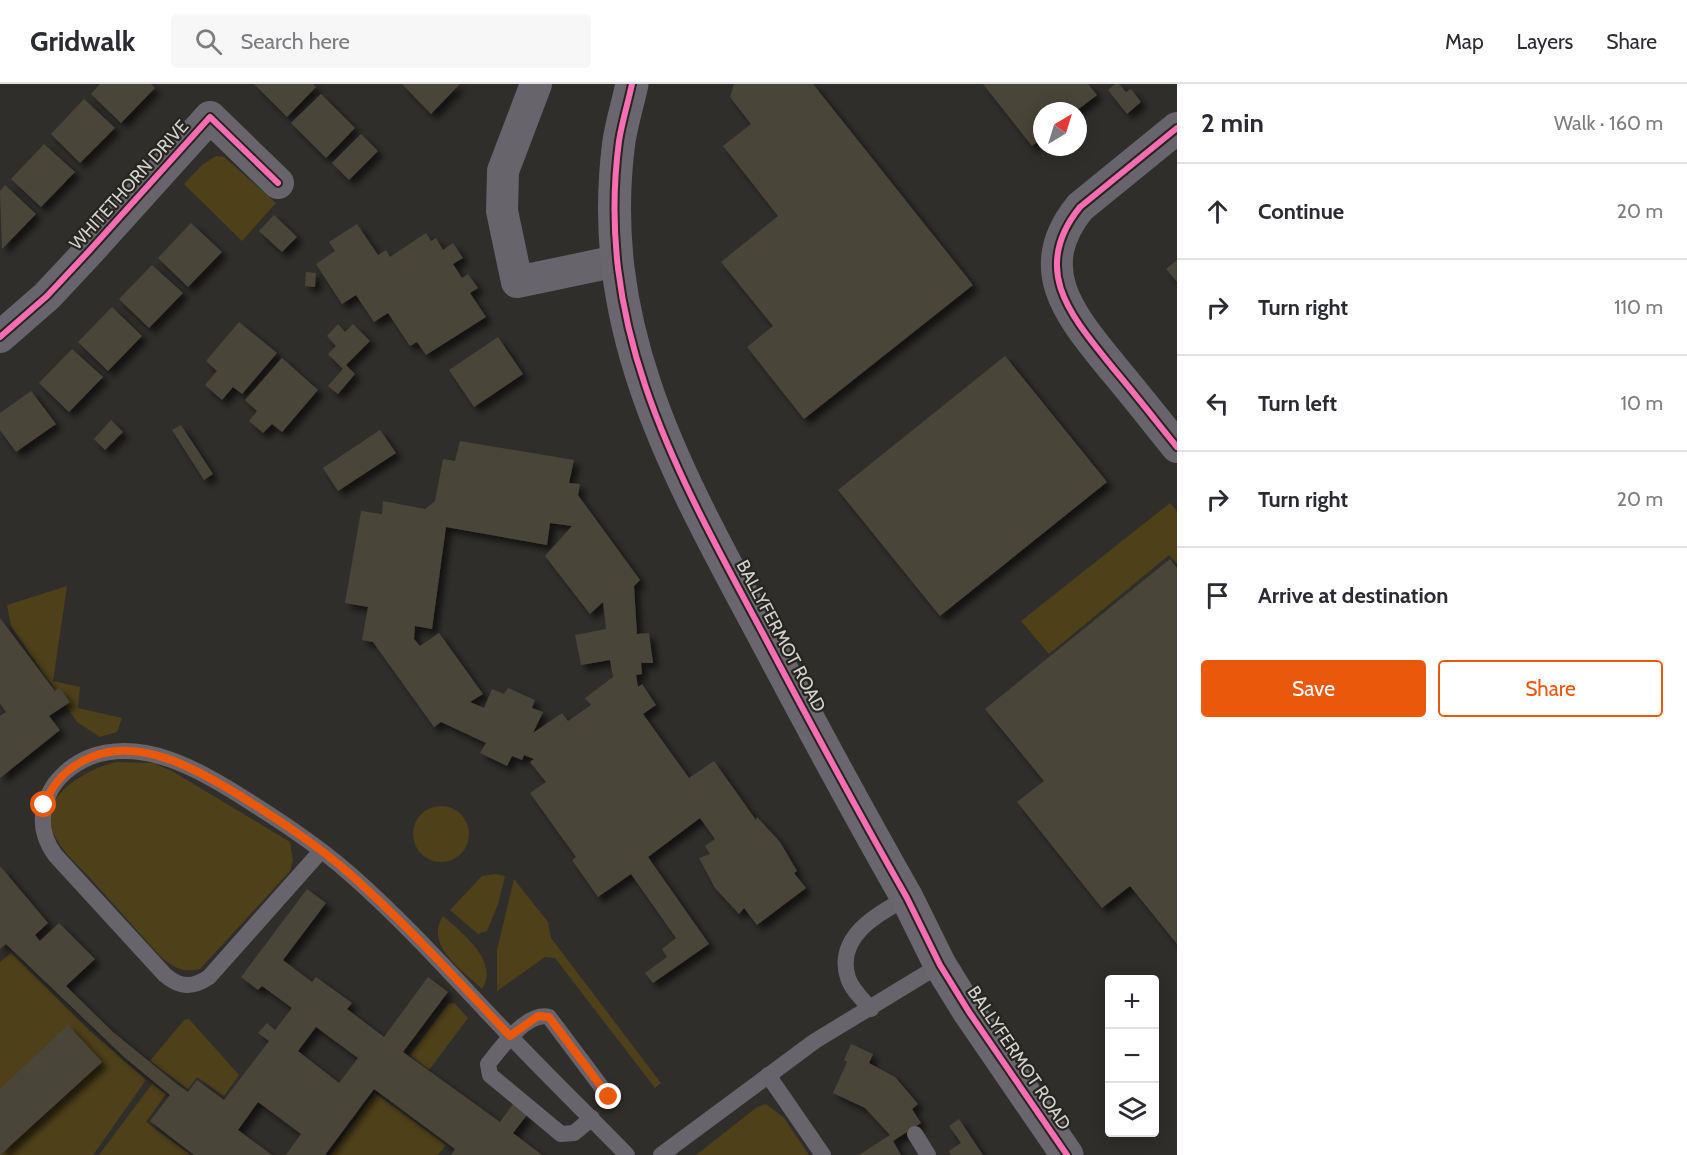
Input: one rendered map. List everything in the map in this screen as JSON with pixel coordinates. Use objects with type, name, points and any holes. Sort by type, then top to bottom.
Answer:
[{"type":"main road","points":[[610,84],[619,141]]},
{"type":"main road","name":"BALLYFERMOT ROAD","points":[[632,84],[619,141],[615,223],[624,313],[644,388],[691,500],[907,898],[940,965],[1067,1155]]},
{"type":"street","points":[[536,84],[503,171],[502,211],[517,282],[617,261]]},
{"type":"street","name":"WHITETHORN DRIVE","points":[[0,337],[39,303],[90,250],[210,117],[278,183]]},
{"type":"street","points":[[1177,128],[1080,207],[1069,221],[1059,246],[1056,273],[1062,296],[1075,321],[1177,447]]},
{"type":"lane","points":[[321,851],[209,977],[199,984],[188,986],[175,984],[55,855],[47,843],[43,828],[44,805],[57,780],[86,759],[103,752],[142,752],[179,763],[225,786],[286,825],[321,851],[396,918],[627,1155]]},
{"type":"lane","points":[[871,1009],[848,978],[847,951],[866,923],[907,898]]},
{"type":"lane","points":[[661,1155],[815,1041],[940,965]]},
{"type":"lane","points":[[592,1118],[574,1133],[561,1134],[490,1075],[488,1064],[510,1036],[538,1016],[549,1017],[609,1097]]},
{"type":"lane","points":[[768,1075],[823,1155]]},
{"type":"lane","points":[[915,1134],[928,1155]]},
{"type":"shaded area","points":[[216,156],[224,157],[276,203],[242,241],[184,184],[202,165]]},
{"type":"shaded area","points":[[1170,503],[1177,511],[1177,564],[1169,555],[1049,654],[1021,621]]},
{"type":"shaded area","points":[[67,586],[53,681],[80,687],[78,708],[122,718],[117,732],[100,737],[77,722],[11,626],[7,605]]},
{"type":"shaded area","points":[[116,762],[153,763],[172,771],[290,842],[293,860],[290,871],[200,969],[179,969],[161,957],[69,856],[53,832],[50,818],[53,806],[68,785],[92,771]]},
{"type":"shaded area","points":[[436,806],[446,806],[461,814],[467,823],[469,834],[467,845],[461,854],[446,862],[436,862],[425,857],[418,850],[413,839],[413,829],[418,818],[425,811]]},
{"type":"shaded area","points":[[496,874],[505,876],[498,904],[487,931],[478,934],[450,910],[482,876]]},
{"type":"shaded area","points":[[514,879],[548,922],[551,938],[661,1083],[655,1088],[555,958],[545,957],[497,991],[497,950]]},
{"type":"shaded area","points":[[443,916],[468,939],[482,958],[486,968],[486,978],[482,989],[448,957],[442,947],[438,937],[438,927]]},
{"type":"shaded area","points":[[11,953],[89,1030],[146,1080],[93,1155],[0,1155],[0,962]]},
{"type":"shaded area","points":[[454,1003],[468,1018],[429,1070],[410,1055],[448,1004]]},
{"type":"shaded area","points":[[189,1019],[239,1075],[224,1096],[197,1077],[188,1089],[150,1061],[184,1020]]},
{"type":"shaded area","points":[[152,1084],[166,1094],[146,1122],[191,1155],[99,1155]]},
{"type":"shaded area","points":[[375,1093],[446,1145],[438,1155],[330,1155]]},
{"type":"shaded area","points":[[766,1104],[784,1118],[809,1155],[696,1155],[757,1107]]},
{"type":"building","points":[[100,84],[151,84],[155,88],[121,123],[91,94]]},
{"type":"building","points":[[254,84],[313,84],[316,87],[287,117]]},
{"type":"building","points":[[402,84],[460,84],[431,114]]},
{"type":"building","points":[[734,84],[813,84],[973,285],[804,419],[747,347],[773,326],[721,262],[778,216],[723,146],[751,124],[730,97]]},
{"type":"building","points":[[983,84],[1088,84],[1097,95],[1087,103],[1033,102],[1032,146]]},
{"type":"building","points":[[1115,84],[1119,84],[1126,92],[1131,89],[1141,102],[1127,114],[1108,90]]},
{"type":"building","points":[[321,94],[355,128],[326,158],[291,123]]},
{"type":"building","points":[[84,99],[115,128],[80,163],[51,134]]},
{"type":"building","points":[[361,134],[378,151],[349,180],[332,163]]},
{"type":"building","points":[[44,144],[75,172],[41,207],[11,179]]},
{"type":"building","points":[[5,185],[36,214],[2,249],[0,191]]},
{"type":"building","points":[[274,215],[297,237],[282,252],[259,231]]},
{"type":"building","points":[[191,223],[222,252],[188,287],[158,258]]},
{"type":"building","points":[[357,224],[378,255],[386,250],[390,257],[426,233],[431,241],[436,238],[443,250],[453,243],[463,258],[453,264],[462,278],[468,274],[478,288],[470,293],[486,317],[426,355],[417,342],[410,346],[388,313],[374,322],[356,295],[342,304],[316,264],[335,251],[329,242]]},
{"type":"building","points":[[1177,260],[1177,282],[1166,269]]},
{"type":"building","points":[[152,265],[183,293],[149,328],[119,299]]},
{"type":"building","points":[[306,272],[316,273],[315,287],[305,286]]},
{"type":"building","points":[[112,307],[142,336],[108,371],[78,342]]},
{"type":"building","points":[[239,322],[277,353],[242,394],[233,387],[222,400],[205,385],[217,371],[206,361]]},
{"type":"building","points":[[338,324],[345,332],[353,324],[370,341],[346,365],[355,374],[338,394],[328,386],[343,369],[328,354],[336,346],[327,336]]},
{"type":"building","points":[[498,337],[523,374],[474,407],[449,370]]},
{"type":"building","points":[[72,349],[103,377],[69,412],[39,383]]},
{"type":"building","points":[[1005,356],[1107,482],[940,616],[838,490]]},
{"type":"building","points":[[282,358],[318,390],[282,432],[272,424],[263,433],[249,421],[257,411],[245,400]]},
{"type":"building","points":[[31,391],[56,424],[16,452],[0,430],[0,413]]},
{"type":"building","points":[[111,420],[123,432],[105,450],[94,439]]},
{"type":"building","points":[[181,425],[213,474],[204,480],[172,430]]},
{"type":"building","points":[[380,430],[396,453],[338,491],[323,468]]},
{"type":"building","points":[[460,441],[574,460],[569,483],[580,484],[578,495],[640,580],[634,586],[637,634],[649,633],[653,663],[641,663],[642,674],[636,675],[638,687],[642,684],[656,705],[643,714],[689,778],[714,761],[756,820],[757,817],[780,842],[797,871],[794,873],[806,888],[757,925],[744,908],[739,914],[715,888],[699,858],[710,854],[705,846],[715,839],[700,818],[648,857],[709,944],[653,983],[645,973],[667,957],[662,949],[676,938],[631,874],[598,897],[572,860],[576,857],[530,793],[546,782],[530,762],[534,759],[524,755],[522,760],[512,756],[507,766],[480,753],[486,743],[441,722],[434,727],[373,642],[362,640],[368,607],[345,603],[361,511],[382,514],[383,501],[425,509],[435,501],[443,459],[455,461]],"holes":[[[550,523],[572,526],[545,556],[590,614],[603,602],[606,629],[575,635],[581,665],[610,660],[613,677],[585,698],[591,705],[568,721],[562,713],[533,733],[543,712],[532,708],[535,700],[508,688],[504,694],[492,689],[484,708],[470,702],[483,694],[439,633],[420,646],[414,639],[415,626],[432,629],[446,527],[547,545]]]},
{"type":"building","points":[[1170,559],[1177,568],[1177,944],[1130,886],[1102,908],[1017,802],[1044,781],[985,709]]},
{"type":"building","points":[[0,618],[55,691],[59,688],[70,702],[49,716],[60,730],[0,778],[0,716],[6,712],[0,703]]},
{"type":"building","points":[[0,866],[48,923],[35,935],[40,941],[59,923],[95,959],[66,986],[113,1032],[178,1085],[188,1092],[197,1080],[224,1100],[269,1041],[258,1033],[267,1023],[275,1030],[292,1008],[262,986],[258,990],[241,977],[307,889],[326,903],[283,960],[312,982],[316,977],[352,1003],[347,1009],[384,1037],[428,977],[448,992],[403,1052],[500,1122],[513,1104],[527,1115],[513,1133],[542,1155],[451,1155],[455,1149],[374,1089],[325,1155],[286,1155],[301,1134],[258,1102],[238,1130],[272,1155],[194,1155],[150,1121],[170,1095],[124,1057],[6,944],[0,949]],"holes":[[[316,1027],[358,1058],[339,1083],[298,1051]]]},
{"type":"building","points":[[68,1025],[102,1062],[0,1155],[0,1089]]},
{"type":"building","points":[[851,1044],[873,1054],[869,1063],[895,1077],[918,1104],[912,1109],[921,1123],[893,1141],[901,1155],[859,1155],[890,1135],[865,1108],[833,1093],[847,1062],[844,1060]]},
{"type":"building","points":[[959,1119],[983,1155],[951,1155],[949,1151],[961,1143],[949,1126]]},
{"type":"cycle path","points":[[632,84],[619,141],[614,210],[619,275],[631,337],[649,397],[700,515],[833,765],[907,898],[940,965],[969,1012],[1067,1155]]},
{"type":"cycle path","points":[[0,337],[47,296],[210,117],[278,183]]},
{"type":"cycle path","points":[[1177,128],[1080,207],[1065,230],[1058,252],[1057,272],[1062,292],[1083,330],[1177,447]]},
{"type":"route","points":[[44,805],[57,780],[69,769],[103,752],[142,752],[157,755],[203,774],[286,825],[349,873],[450,971],[510,1036],[538,1016],[549,1017],[609,1097]]}]
